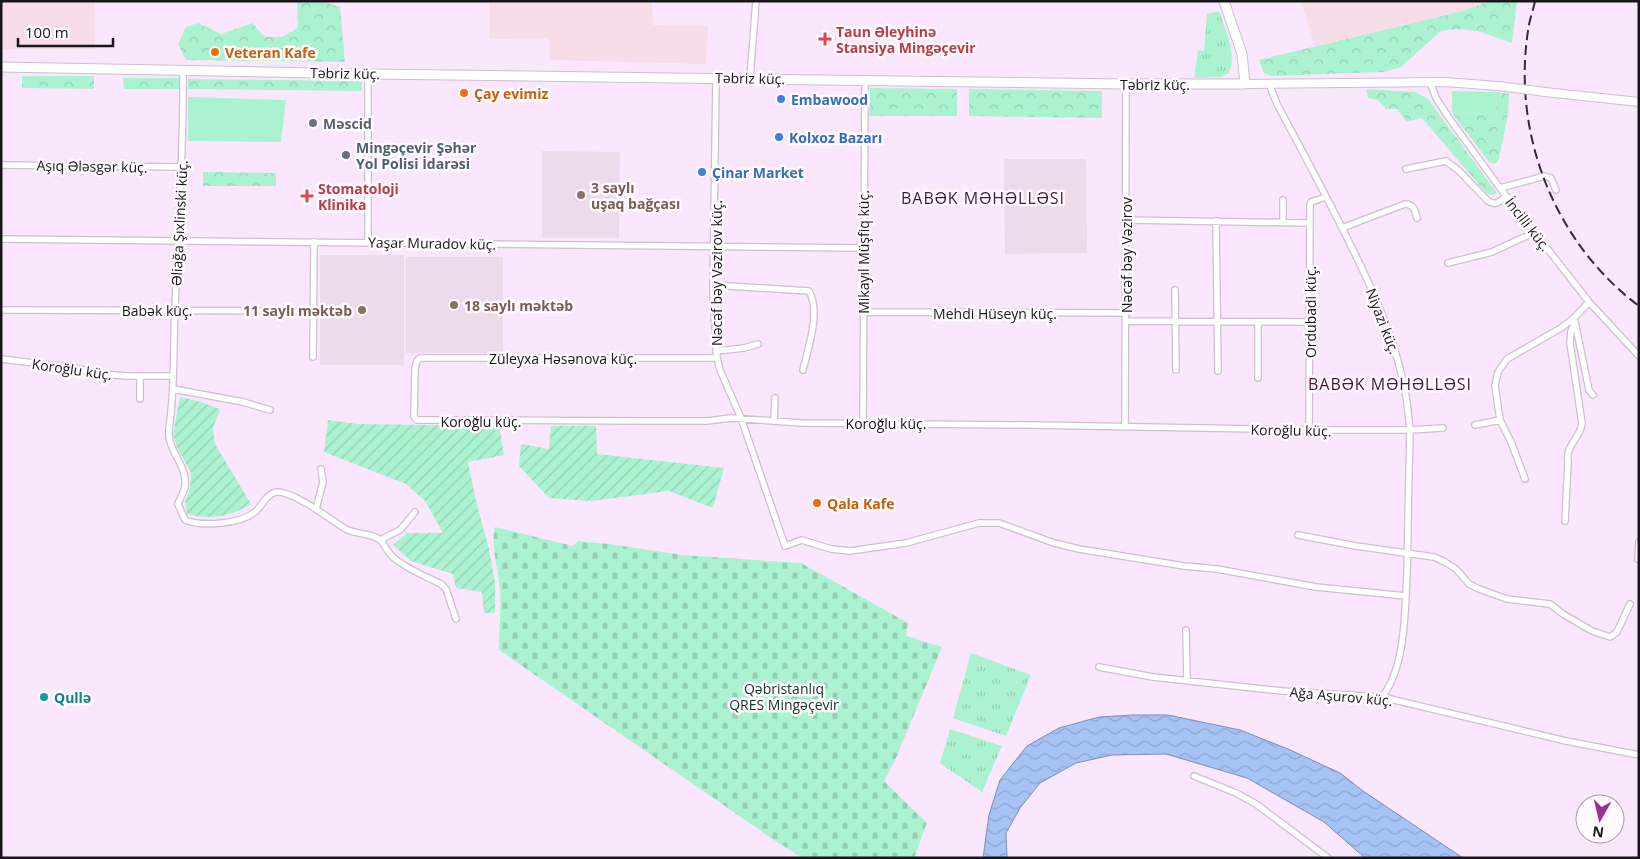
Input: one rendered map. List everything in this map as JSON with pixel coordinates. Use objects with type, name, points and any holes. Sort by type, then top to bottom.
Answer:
[{"type":"main road","points":[[1224,1],[1242,54],[1245,84]]},
{"type":"main road","name":"Təbriz küç.","points":[[1,67],[368,74],[1245,84]]},
{"type":"street","points":[[750,78],[756,1]]},
{"type":"street","name":"Əliağa Şıxlinski küç.","points":[[183,70],[182,167],[174,310],[173,389],[169,438],[185,478],[185,486],[178,504],[184,520],[190,522],[224,523],[253,514],[270,494],[276,492],[285,494],[316,509]]},
{"type":"street","points":[[368,74],[368,242]]},
{"type":"street","name":"Nəcəf bəy Vəzirov küç.","points":[[716,78],[713,285],[717,358],[720,370],[741,418],[785,546],[802,540],[831,549],[850,551],[906,544],[979,523],[990,522],[1010,526],[1054,544],[1079,549],[1184,566],[1217,569],[1316,586],[1406,596]]},
{"type":"street","name":"Mikayıl Müşfiq küç.","points":[[863,423],[865,80]]},
{"type":"street","name":"Təbriz küç.","points":[[1245,84],[1430,82],[1498,86],[1639,102]]},
{"type":"street","name":"İncilli küç.","points":[[1430,82],[1436,98],[1449,118],[1506,196],[1589,302],[1639,356]]},
{"type":"street","name":"Nəcəf bəy Vəzirov","points":[[1125,427],[1127,313],[1126,84]]},
{"type":"street","name":"Niyazi küç.","points":[[1271,84],[1277,104],[1342,228],[1380,308],[1393,342],[1407,404],[1409,430],[1406,596],[1399,656],[1389,686],[1382,697]]},
{"type":"street","points":[[1406,169],[1446,162],[1458,170],[1493,204],[1497,204],[1506,196]]},
{"type":"street","name":"Aşıq Ələsgər küç.","points":[[1,165],[182,167]]},
{"type":"street","points":[[1500,188],[1545,176],[1551,178],[1556,190]]},
{"type":"street","name":"Ordubadi küç.","points":[[1309,430],[1311,202],[1326,197]]},
{"type":"street","points":[[1283,200],[1283,222]]},
{"type":"street","points":[[1342,228],[1405,204],[1413,206],[1417,218]]},
{"type":"street","points":[[1126,220],[1310,223]]},
{"type":"street","points":[[1216,221],[1218,371]]},
{"type":"street","points":[[1448,263],[1492,252],[1535,232]]},
{"type":"street","name":"Yaşar Muradov küç.","points":[[1,239],[863,248]]},
{"type":"street","points":[[313,357],[314,242]]},
{"type":"street","points":[[713,285],[809,291],[813,303],[813,319],[803,370]]},
{"type":"street","points":[[1175,290],[1176,370]]},
{"type":"street","points":[[1565,520],[1568,480],[1567,455],[1569,447],[1582,428],[1570,343],[1571,331],[1575,320],[1589,302]]},
{"type":"street","name":"Babək küç.","points":[[1,310],[313,311]]},
{"type":"street","name":"Mehdi Hüseyn küç.","points":[[863,312],[1127,313]]},
{"type":"street","points":[[1575,320],[1589,390],[1593,395]]},
{"type":"street","points":[[1525,479],[1511,442],[1500,420],[1496,381],[1503,363],[1575,320]]},
{"type":"street","points":[[1126,321],[1310,322]]},
{"type":"street","points":[[1258,322],[1258,378]]},
{"type":"street","points":[[716,351],[744,348],[758,344]]},
{"type":"street","name":"Züleyxa Həsənova küç.","points":[[415,368],[420,358],[717,358]]},
{"type":"street","name":"Koroğlu küç.","points":[[1,359],[75,368],[101,374],[173,376]]},
{"type":"street","name":"Koroğlu küç.","points":[[415,368],[414,417],[417,420],[651,421],[741,418],[774,421],[863,423],[1309,430],[1443,428]]},
{"type":"street","points":[[140,376],[140,399]]},
{"type":"street","points":[[173,389],[243,402],[270,410]]},
{"type":"street","points":[[774,421],[775,398]]},
{"type":"street","points":[[1475,426],[1500,420]]},
{"type":"street","points":[[321,469],[323,482],[316,509],[346,530],[374,536],[400,562],[441,584],[446,590],[456,619]]},
{"type":"street","points":[[380,540],[400,530],[415,512]]},
{"type":"street","points":[[1298,536],[1434,557],[1445,562],[1461,574],[1469,584],[1479,590],[1507,599],[1550,604],[1563,614],[1592,630],[1610,637],[1617,632],[1630,604]]},
{"type":"street","points":[[1638,559],[1639,542]]},
{"type":"street","points":[[1186,630],[1187,680]]},
{"type":"street","name":"Ağa Aşurov küç.","points":[[1099,667],[1153,677],[1282,691],[1382,697],[1639,755]]},
{"type":"street","points":[[1194,776],[1236,793],[1256,804],[1328,858]]},
{"type":"shaded area","points":[[1,1],[95,1],[95,49],[1,49]]},
{"type":"shaded area","points":[[489,1],[652,1],[653,25],[708,26],[706,64],[550,60],[549,38],[490,39]]},
{"type":"shaded area","points":[[1301,1],[1491,1],[1463,11],[1315,46]]},
{"type":"shaded area","name":"3 saylı uşaq bağçası","points":[[542,151],[620,152],[619,238],[542,238]]},
{"type":"shaded area","points":[[1004,159],[1086,159],[1087,253],[1005,254]]},
{"type":"shaded area","name":"11 saylı məktəb","points":[[320,255],[404,255],[404,365],[320,365]]},
{"type":"shaded area","name":"18 saylı məktəb","points":[[406,257],[503,257],[503,353],[406,353]]},
{"type":"green space","points":[[297,1],[321,1],[340,7],[345,62],[186,60],[178,44],[186,27],[198,23],[221,34],[252,23],[265,37],[282,37],[298,28]]},
{"type":"green space","points":[[1491,1],[1517,1],[1512,43],[1478,31],[1457,29],[1441,31],[1401,67],[1384,72],[1271,76],[1264,73],[1259,60],[1463,11]]},
{"type":"green space","points":[[1219,11],[1231,50],[1232,58],[1229,73],[1221,77],[1194,78],[1198,50],[1204,51],[1207,14]]},
{"type":"green space","points":[[22,76],[94,76],[94,89],[22,88]]},
{"type":"green space","points":[[123,78],[179,78],[179,89],[124,89]]},
{"type":"green space","points":[[188,79],[362,81],[362,91],[188,89]]},
{"type":"green space","points":[[870,88],[957,89],[957,116],[869,116]]},
{"type":"green space","points":[[969,89],[1102,91],[1102,118],[969,116]]},
{"type":"green space","points":[[1366,89],[1415,92],[1428,99],[1497,193],[1492,195],[1486,193],[1422,118],[1407,122],[1397,109],[1386,109],[1378,100],[1368,98]]},
{"type":"green space","points":[[1452,91],[1497,92],[1496,114],[1452,113]]},
{"type":"green space","points":[[1497,92],[1509,94],[1508,114],[1499,159],[1495,164],[1489,162],[1452,113],[1496,114]]},
{"type":"green space","points":[[188,97],[286,100],[281,142],[188,141]]},
{"type":"green space","points":[[203,172],[276,173],[276,186],[203,186]]},
{"type":"green space","points":[[180,397],[220,409],[213,428],[215,444],[251,504],[236,512],[220,516],[204,517],[187,514],[185,502],[190,488],[191,473],[177,447],[173,434]]},
{"type":"green space","points":[[328,420],[357,424],[499,426],[504,455],[468,462],[489,549],[495,583],[495,613],[484,613],[482,592],[456,588],[453,574],[411,561],[393,545],[407,533],[443,533],[425,501],[406,484],[324,452]]},
{"type":"green space","points":[[551,426],[596,426],[597,454],[724,468],[713,508],[669,491],[591,501],[549,498],[519,466],[521,444],[549,449]]},
{"type":"green space","name":"Qəbristanlıq QRES Mingəçevir","points":[[495,527],[573,546],[578,541],[682,555],[801,563],[908,623],[906,636],[942,647],[896,758],[884,781],[927,823],[914,858],[803,858],[774,840],[499,650],[500,599],[494,548]]},
{"type":"green space","points":[[971,653],[1031,675],[1006,736],[953,718]]},
{"type":"green space","points":[[950,729],[1002,746],[982,792],[940,763]]},
{"type":"water","points":[[1168,715],[1240,730],[1288,749],[1340,773],[1363,791],[1463,858],[1365,858],[1324,822],[1247,778],[1166,754],[1112,755],[1076,763],[1040,783],[1020,808],[1006,833],[1007,858],[983,858],[989,815],[1000,780],[1027,746],[1059,728],[1099,717]]},
{"type":"railway","points":[[1535,1],[1529,27],[1525,70],[1527,109],[1534,147],[1546,184],[1563,219],[1584,251],[1609,280],[1639,306]]},
{"type":"place","name":"Taun Əleyhinə Stansiya Mingəçevir","points":[[825,39]]},
{"type":"place","name":"Veteran Kafe","points":[[215,52]]},
{"type":"place","name":"Çay evimiz","points":[[464,93]]},
{"type":"place","name":"Embawood","points":[[781,99]]},
{"type":"place","name":"Məscid","points":[[313,123]]},
{"type":"place","name":"Kolxoz Bazarı","points":[[779,137]]},
{"type":"place","name":"Mingəçevir Şəhər Yol Polisi İdarəsi","points":[[346,155]]},
{"type":"place","name":"Çinar Market","points":[[702,172]]},
{"type":"place","name":"3 saylı uşaq bağçası","points":[[581,195]]},
{"type":"place","name":"Stomatoloji Klinika","points":[[307,196]]},
{"type":"place","name":"18 saylı məktəb","points":[[454,305]]},
{"type":"place","name":"11 saylı məktəb","points":[[362,310]]},
{"type":"place","name":"Qala Kafe","points":[[817,503]]},
{"type":"place","name":"Qullə","points":[[44,697]]},
{"type":"district","name":"BABƏK MƏHƏLLƏSI","points":[[983,198]]},
{"type":"district","name":"BABƏK MƏHƏLLƏSI","points":[[1390,384]]}]
